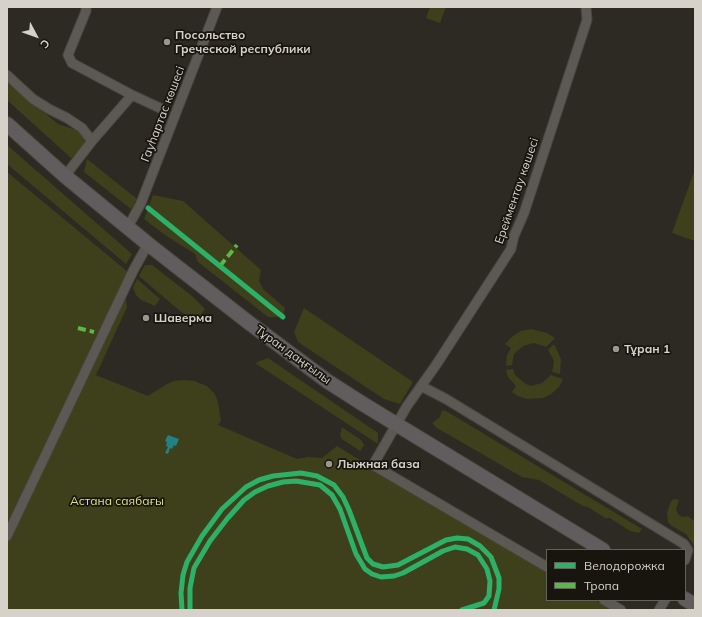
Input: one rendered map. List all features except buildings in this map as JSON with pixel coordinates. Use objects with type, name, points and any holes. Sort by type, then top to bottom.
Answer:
[{"type":"main road","name":"Тұран даңғылы","points":[[7,124],[66,176],[148,244],[327,381],[601,549]]},
{"type":"main road","points":[[686,600],[695,605]]},
{"type":"street","points":[[86,7],[86,11],[68,55],[72,63],[162,109]]},
{"type":"street","name":"Гауhартас көшесі","points":[[128,227],[141,203],[217,7]]},
{"type":"street","name":"Ерейментау көшесі","points":[[546,566],[373,465],[421,386],[511,249],[514,236],[524,214],[587,20],[586,7]]},
{"type":"street","points":[[7,75],[33,99],[82,128],[92,141]]},
{"type":"street","points":[[66,176],[92,141],[132,95]]},
{"type":"street","points":[[7,536],[130,278],[148,244]]},
{"type":"street","points":[[421,386],[446,399],[684,544],[688,550],[686,558]]},
{"type":"street","points":[[606,601],[621,610]]},
{"type":"street","points":[[659,610],[664,601]]},
{"type":"green space","points":[[430,7],[446,7],[440,23],[426,18]]},
{"type":"green space","points":[[7,82],[58,124],[79,131],[86,137],[86,145],[71,158],[7,100]]},
{"type":"green space","points":[[7,145],[132,254],[126,264],[7,164]]},
{"type":"green space","points":[[87,159],[137,199],[131,209],[84,172]]},
{"type":"green space","name":"Астана саябағы","points":[[7,172],[128,272],[124,281],[127,307],[96,375],[148,396],[174,381],[194,381],[207,386],[215,394],[218,402],[221,421],[218,425],[297,459],[308,457],[322,458],[337,446],[546,571],[546,601],[597,601],[612,610],[7,610]]},
{"type":"green space","points":[[695,172],[695,241],[672,233]]},
{"type":"green space","points":[[153,195],[183,201],[261,270],[259,281],[264,290],[285,308],[283,317],[268,317],[198,262],[195,254],[165,235],[144,219]]},
{"type":"green space","points":[[145,265],[152,265],[192,296],[205,309],[196,321],[180,311],[139,276]]},
{"type":"green space","points":[[137,279],[160,299],[155,306],[141,300],[136,295],[133,288]]},
{"type":"green space","points":[[304,308],[413,382],[400,404],[384,399],[298,342],[294,332]]},
{"type":"green space","points":[[531,329],[547,333],[555,338],[546,347],[534,343],[523,346],[514,354],[512,365],[506,366],[507,355],[511,348],[505,344],[521,331]]},
{"type":"green space","points":[[554,344],[561,359],[560,374],[552,372],[554,361],[548,350]]},
{"type":"green space","points":[[268,358],[378,433],[378,444],[255,363]]},
{"type":"green space","points":[[513,369],[515,375],[531,386],[542,383],[551,375],[563,379],[559,387],[551,394],[543,398],[527,399],[512,392],[516,386],[508,377],[506,370]]},
{"type":"green space","points":[[442,410],[642,529],[639,533],[630,531],[610,518],[605,518],[539,480],[522,477],[437,428],[432,423],[440,417]]},
{"type":"green space","points":[[342,427],[361,440],[364,445],[360,451],[342,439],[340,435]]},
{"type":"green space","points":[[672,500],[679,500],[676,509],[678,514],[682,517],[688,516],[694,520],[695,547],[686,534],[668,522],[667,513]]},
{"type":"water","points":[[168,435],[179,439],[176,446],[174,445],[172,449],[170,448],[168,454],[165,453],[168,447],[166,446],[167,442],[165,441]]},
{"type":"marked path","points":[[220,266],[237,245]]},
{"type":"marked path","points":[[78,328],[94,332]]},
{"type":"cycle path","points":[[148,208],[283,317]]},
{"type":"cycle path","points":[[182,610],[181,593],[183,575],[187,562],[202,536],[222,509],[246,487],[259,480],[273,476],[301,473],[317,476],[334,485],[343,497],[367,558],[373,564],[383,567],[398,565],[446,540],[457,538],[468,539],[480,546],[491,557],[499,578],[499,589],[494,610]]},
{"type":"cycle path","points":[[190,610],[190,588],[194,568],[210,541],[227,519],[244,500],[255,492],[268,486],[283,482],[296,481],[320,485],[332,495],[340,509],[356,554],[365,569],[372,574],[381,577],[394,576],[403,573],[443,551],[455,547],[467,549],[478,555],[487,569],[490,581],[489,596],[484,603],[462,610]]},
{"type":"place","name":"Посольство Греческой республики","points":[[167,42]]},
{"type":"place","name":"Шаверма","points":[[146,318]]},
{"type":"place","name":"Тұран 1","points":[[616,349]]},
{"type":"place","name":"Лыжная база","points":[[329,464]]}]
